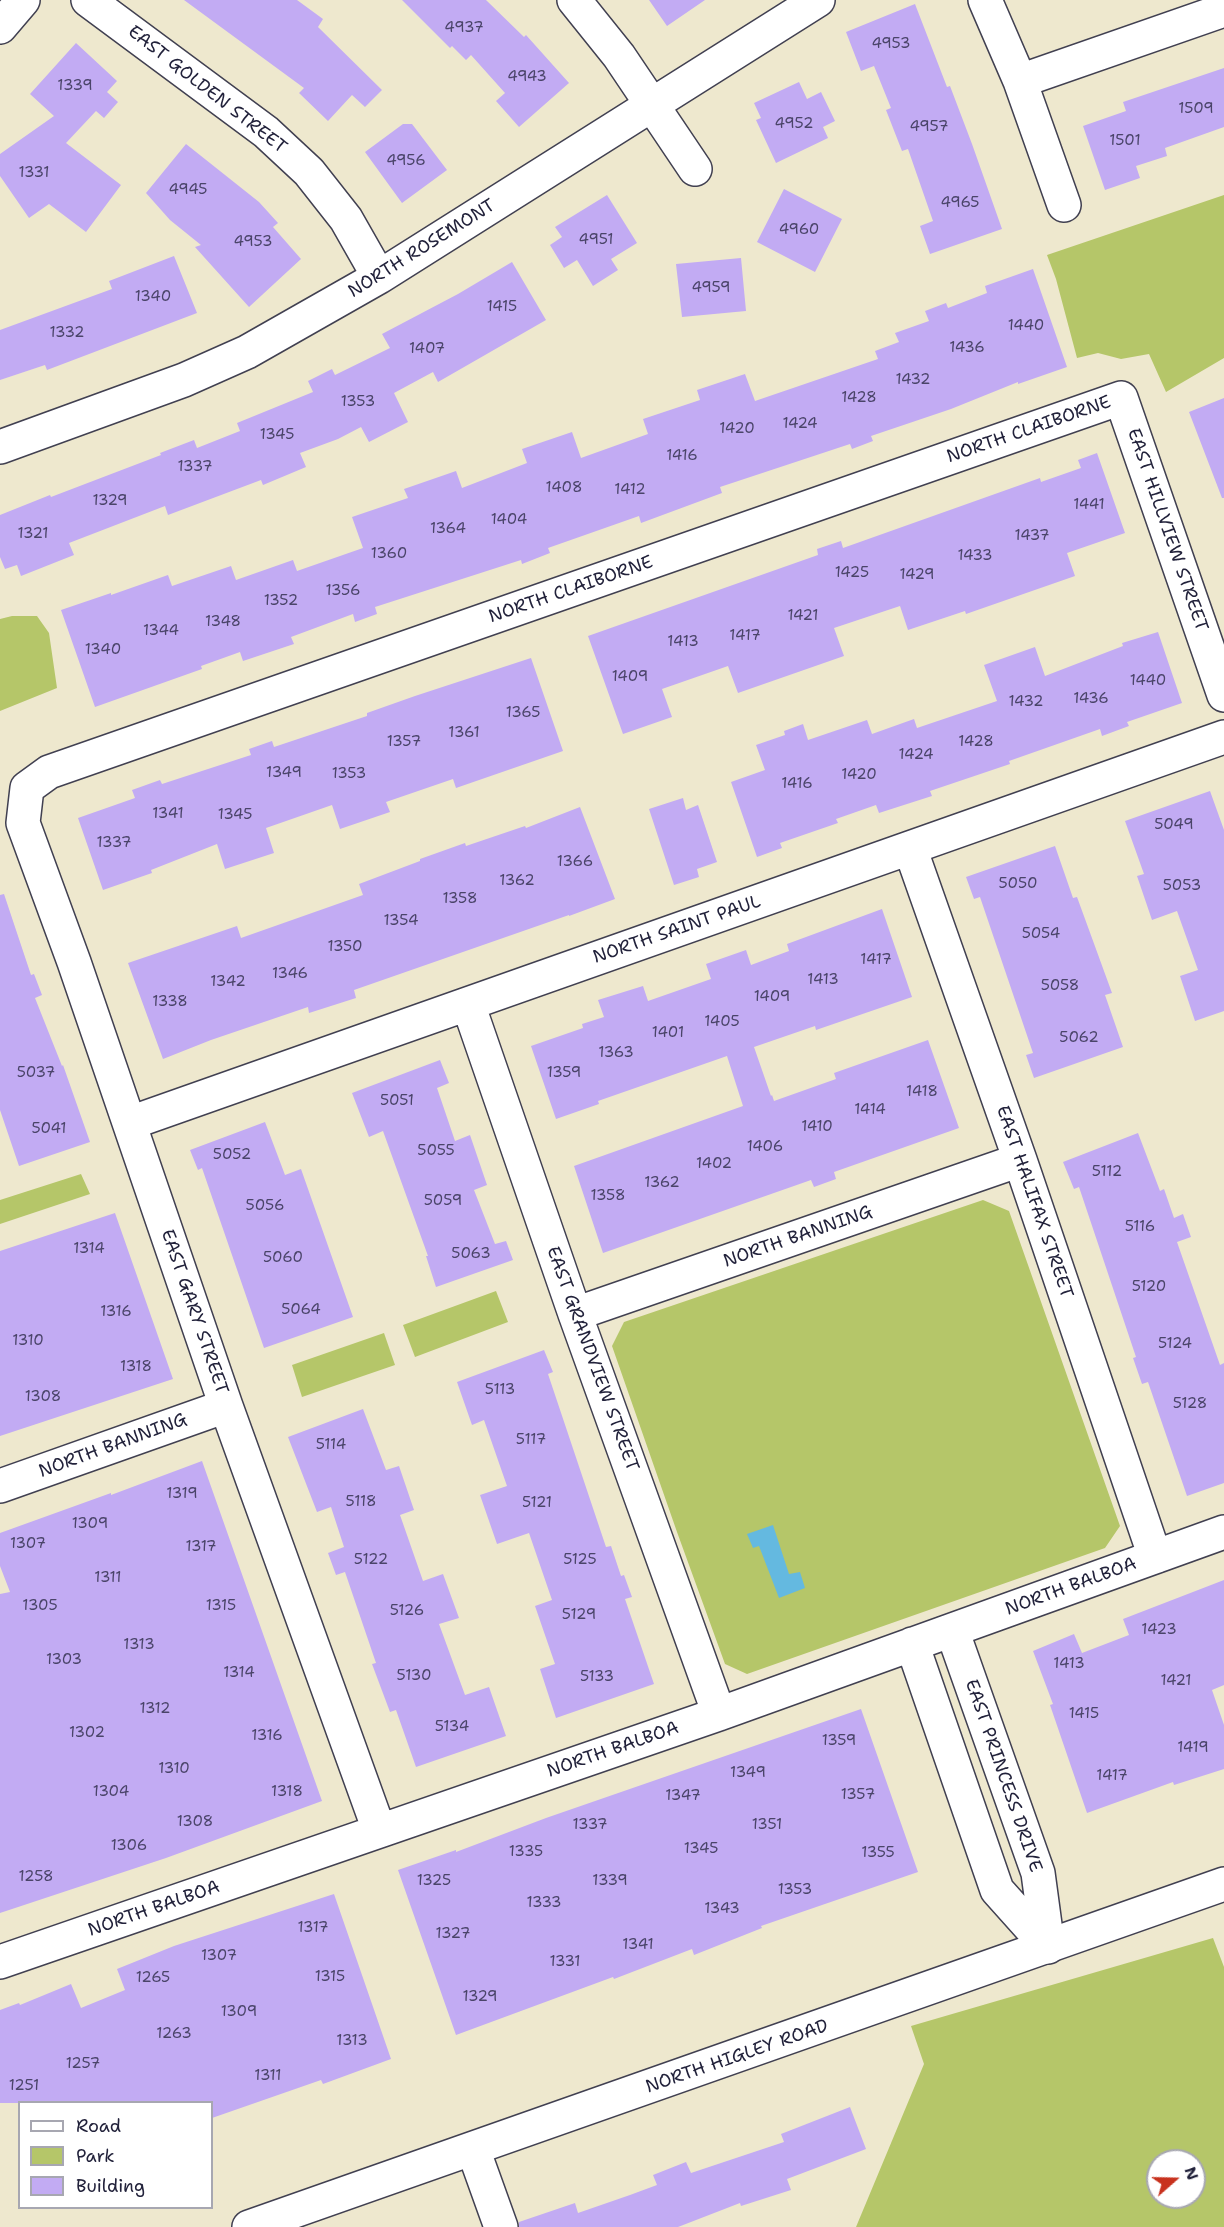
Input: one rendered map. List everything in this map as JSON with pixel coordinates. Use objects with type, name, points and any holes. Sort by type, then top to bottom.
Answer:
[{"type":"street","points":[[0,27],[23,0]]},
{"type":"street","name":"EAST GOLDEN STREET","points":[[88,0],[266,132],[309,172],[346,219],[379,277]]},
{"type":"street","points":[[574,0],[619,57],[695,170]]},
{"type":"street","name":"NORTH ROSEMONT","points":[[0,447],[184,380],[247,352],[379,277],[651,103],[818,0]]},
{"type":"street","points":[[985,0],[1020,81],[1064,205]]},
{"type":"street","points":[[1020,81],[1224,10]]},
{"type":"street","name":"EAST HILLVIEW STREET","points":[[1121,398],[1224,696]]},
{"type":"street","name":"NORTH CLAIBORNE","points":[[25,791],[49,772],[1121,398]]},
{"type":"street","name":"NORTH SAINT PAUL","points":[[130,1123],[1224,737]]},
{"type":"street","name":"EAST GARY STREET","points":[[25,791],[23,823],[130,1123],[226,1406],[379,1830]]},
{"type":"street","name":"EAST HALIFAX STREET","points":[[910,848],[1020,1160],[1155,1557]]},
{"type":"street","name":"EAST GRANDVIEW STREET","points":[[468,1004],[575,1314],[719,1714]]},
{"type":"street","name":"NORTH BANNING","points":[[575,1314],[1020,1160]]},
{"type":"street","name":"NORTH BANNING","points":[[0,1486],[226,1406]]},
{"type":"street","name":"NORTH BALBOA","points":[[0,1962],[719,1714],[1224,1532]]},
{"type":"street","name":"EAST PRINCESS DRIVE","points":[[952,1630],[1038,1873],[1048,1947]]},
{"type":"street","points":[[912,1644],[997,1890],[1048,1947]]},
{"type":"street","name":"NORTH HIGLEY ROAD","points":[[249,2227],[1224,1884]]},
{"type":"street","points":[[473,2150],[501,2227]]},
{"type":"green space","points":[[1224,195],[1224,358],[1166,392],[1149,354],[1121,359],[1098,353],[1077,358],[1056,279],[1047,255]]},
{"type":"green space","points":[[12,616],[37,616],[49,633],[57,688],[0,711],[0,619]]},
{"type":"green space","points":[[81,1174],[90,1194],[0,1224],[0,1200]]},
{"type":"green space","points":[[983,1200],[1009,1211],[1120,1526],[1105,1548],[747,1674],[725,1664],[612,1346],[624,1322]]},
{"type":"green space","points":[[496,1291],[508,1322],[415,1357],[403,1325]]},
{"type":"green space","points":[[384,1333],[395,1365],[302,1397],[292,1365]]},
{"type":"green space","points":[[1213,1938],[1224,1967],[1224,2227],[856,2227],[924,2064],[911,2026]]},
{"type":"water","points":[[773,1525],[789,1574],[800,1572],[805,1588],[779,1598],[759,1546],[753,1548],[747,1534]]},
{"type":"building","points":[[184,0],[297,0],[323,19],[318,27],[382,90],[365,107],[352,95],[328,121],[299,93],[304,88]]},
{"type":"building","points":[[402,0],[486,0],[524,37],[526,35],[569,83],[519,127],[496,101],[505,93],[471,55],[466,60],[452,46],[450,48]]},
{"type":"building","points":[[649,0],[705,0],[667,26]]},
{"type":"building","points":[[915,4],[947,87],[950,86],[1002,229],[930,254],[920,226],[933,221],[908,149],[902,151],[886,110],[891,108],[874,66],[861,71],[846,32]]},
{"type":"building","points":[[76,43],[117,81],[107,92],[118,102],[104,118],[96,111],[66,143],[121,185],[86,232],[49,204],[29,218],[0,176],[0,154],[54,116],[30,94]]},
{"type":"building","points":[[1224,68],[1224,127],[1165,148],[1167,156],[1136,166],[1140,178],[1105,190],[1083,126],[1126,111],[1123,102]]},
{"type":"building","points":[[799,82],[807,99],[821,92],[835,121],[823,127],[828,138],[776,163],[756,120],[761,118],[754,103]]},
{"type":"building","points":[[403,124],[412,124],[447,170],[402,203],[365,152]]},
{"type":"building","points":[[186,144],[259,202],[278,223],[273,227],[301,259],[249,307],[195,247],[201,245],[170,220],[146,193]]},
{"type":"building","points":[[784,189],[842,219],[815,272],[757,242]]},
{"type":"building","points":[[607,195],[637,243],[611,259],[618,270],[593,286],[577,260],[564,268],[550,245],[562,237],[555,227]]},
{"type":"building","points":[[174,256],[197,313],[47,370],[45,365],[0,380],[0,330],[112,289],[109,281]]},
{"type":"building","points":[[741,258],[746,311],[682,317],[676,264]]},
{"type":"building","points":[[512,262],[546,320],[438,382],[433,372],[394,393],[408,422],[369,442],[361,427],[338,439],[300,453],[306,467],[263,485],[261,480],[168,515],[165,506],[69,543],[74,555],[21,576],[17,565],[5,569],[0,557],[0,515],[161,455],[160,453],[194,440],[197,448],[240,431],[237,423],[313,392],[308,381],[332,369],[335,375],[390,348],[382,334],[458,294]]},
{"type":"building","points":[[1033,269],[1067,367],[1018,384],[1018,382],[951,409],[871,436],[873,441],[852,449],[850,444],[720,487],[722,493],[641,523],[639,516],[548,548],[550,553],[522,564],[521,560],[375,607],[377,614],[355,622],[353,614],[291,637],[294,644],[243,661],[240,652],[201,666],[202,669],[95,707],[61,610],[168,575],[172,586],[231,566],[236,580],[293,560],[297,571],[363,548],[352,517],[408,498],[404,489],[456,471],[462,488],[527,463],[522,449],[572,432],[581,458],[648,434],[643,419],[700,400],[697,390],[745,374],[755,401],[878,359],[875,351],[899,342],[895,333],[929,321],[925,311],[946,303],[948,308],[987,293],[985,286]]},
{"type":"building","points":[[1224,398],[1224,498],[1222,498],[1189,412]]},
{"type":"building","points":[[1097,453],[1125,533],[1067,553],[1075,576],[966,614],[965,611],[908,630],[900,606],[834,628],[844,656],[738,693],[728,666],[662,689],[672,717],[623,734],[588,636],[818,555],[817,549],[841,541],[843,548],[1040,478],[1041,482],[1081,468],[1078,460]]},
{"type":"building","points":[[1158,632],[1182,703],[1127,722],[1129,726],[1102,736],[1100,729],[1009,761],[1010,764],[930,791],[932,796],[879,813],[876,805],[836,819],[838,823],[780,843],[782,848],[757,857],[731,782],[765,770],[756,745],[785,735],[784,731],[803,724],[808,740],[867,720],[872,734],[914,719],[917,728],[997,701],[984,665],[1035,647],[1045,676],[1123,646],[1122,643]]},
{"type":"building","points":[[531,658],[563,751],[456,788],[453,779],[386,802],[390,812],[340,829],[332,805],[266,828],[274,853],[225,869],[217,844],[151,870],[152,873],[103,890],[78,818],[135,798],[132,790],[160,780],[162,784],[251,755],[249,749],[272,741],[274,747],[367,716],[367,713],[415,696]]},
{"type":"building","points":[[1210,791],[1224,830],[1224,1011],[1195,1021],[1180,976],[1198,970],[1177,911],[1152,920],[1137,876],[1144,874],[1125,821]]},
{"type":"building","points":[[683,798],[686,810],[698,805],[717,862],[697,869],[699,877],[674,885],[649,809]]},
{"type":"building","points":[[580,807],[615,899],[354,990],[356,998],[309,1013],[308,1007],[163,1059],[128,963],[237,926],[241,938],[363,895],[359,884],[420,861],[420,859],[465,843],[466,846],[525,826],[526,828]]},
{"type":"building","points":[[1055,846],[1073,898],[1077,897],[1112,993],[1105,995],[1123,1047],[1034,1078],[1026,1055],[1033,1053],[980,897],[974,899],[966,877]]},
{"type":"building","points":[[4,894],[31,975],[34,974],[42,995],[35,998],[63,1065],[90,1142],[19,1166],[0,1110],[0,895]]},
{"type":"building","points":[[882,909],[912,997],[816,1030],[815,1026],[754,1047],[771,1096],[774,1101],[836,1079],[834,1073],[928,1040],[959,1128],[834,1172],[836,1179],[814,1187],[811,1180],[603,1253],[574,1166],[743,1106],[727,1056],[598,1101],[599,1104],[556,1119],[531,1046],[583,1028],[582,1024],[604,1017],[598,1000],[643,986],[648,1001],[711,979],[706,964],[746,950],[751,965],[789,951],[787,944]]},
{"type":"building","points":[[440,1060],[449,1083],[437,1088],[455,1141],[470,1135],[487,1185],[474,1190],[495,1244],[506,1241],[513,1260],[436,1287],[426,1256],[428,1256],[383,1131],[369,1137],[352,1093]]},
{"type":"building","points":[[265,1122],[285,1175],[301,1169],[353,1317],[264,1348],[202,1168],[198,1170],[190,1150]]},
{"type":"building","points":[[1138,1133],[1160,1191],[1164,1189],[1174,1218],[1183,1214],[1191,1237],[1177,1242],[1220,1365],[1224,1363],[1224,1483],[1187,1496],[1148,1382],[1142,1384],[1133,1358],[1136,1357],[1079,1187],[1074,1189],[1063,1162]]},
{"type":"building","points":[[115,1213],[173,1379],[0,1436],[0,1251]]},
{"type":"building","points":[[544,1350],[553,1372],[548,1374],[606,1547],[611,1546],[621,1576],[624,1575],[632,1597],[625,1599],[654,1684],[556,1718],[540,1669],[555,1664],[535,1606],[552,1600],[529,1533],[497,1544],[480,1495],[507,1486],[484,1420],[472,1425],[457,1382]]},
{"type":"building","points":[[363,1409],[386,1470],[399,1466],[414,1510],[400,1515],[423,1581],[443,1574],[459,1618],[439,1624],[465,1695],[489,1687],[506,1736],[416,1767],[396,1710],[390,1712],[372,1664],[376,1663],[345,1572],[336,1575],[328,1553],[344,1547],[331,1507],[317,1512],[288,1437]]},
{"type":"building","points":[[202,1461],[322,1801],[166,1858],[0,1913],[0,1594],[10,1592],[0,1566],[0,1533]]},
{"type":"building","points":[[1224,1580],[1224,1685],[1212,1690],[1224,1725],[1224,1769],[1174,1785],[1173,1782],[1087,1813],[1050,1705],[1053,1704],[1033,1651],[1074,1634],[1082,1653],[1129,1635],[1123,1619]]},
{"type":"building","points":[[861,1709],[918,1872],[761,1926],[762,1928],[694,1955],[692,1949],[456,2035],[398,1870],[456,1850],[456,1852],[546,1818]]},
{"type":"building","points":[[334,1894],[391,2059],[323,2084],[321,2080],[213,2118],[213,2101],[18,2101],[18,2103],[0,2103],[0,2010],[19,2003],[20,2005],[71,1984],[81,2008],[125,1990],[117,1969],[174,1946]]},
{"type":"building","points":[[850,2107],[866,2149],[787,2179],[791,2190],[741,2206],[740,2203],[678,2227],[519,2227],[519,2222],[575,2203],[578,2213],[657,2185],[653,2175],[686,2162],[691,2173],[784,2142],[781,2134]]}]
